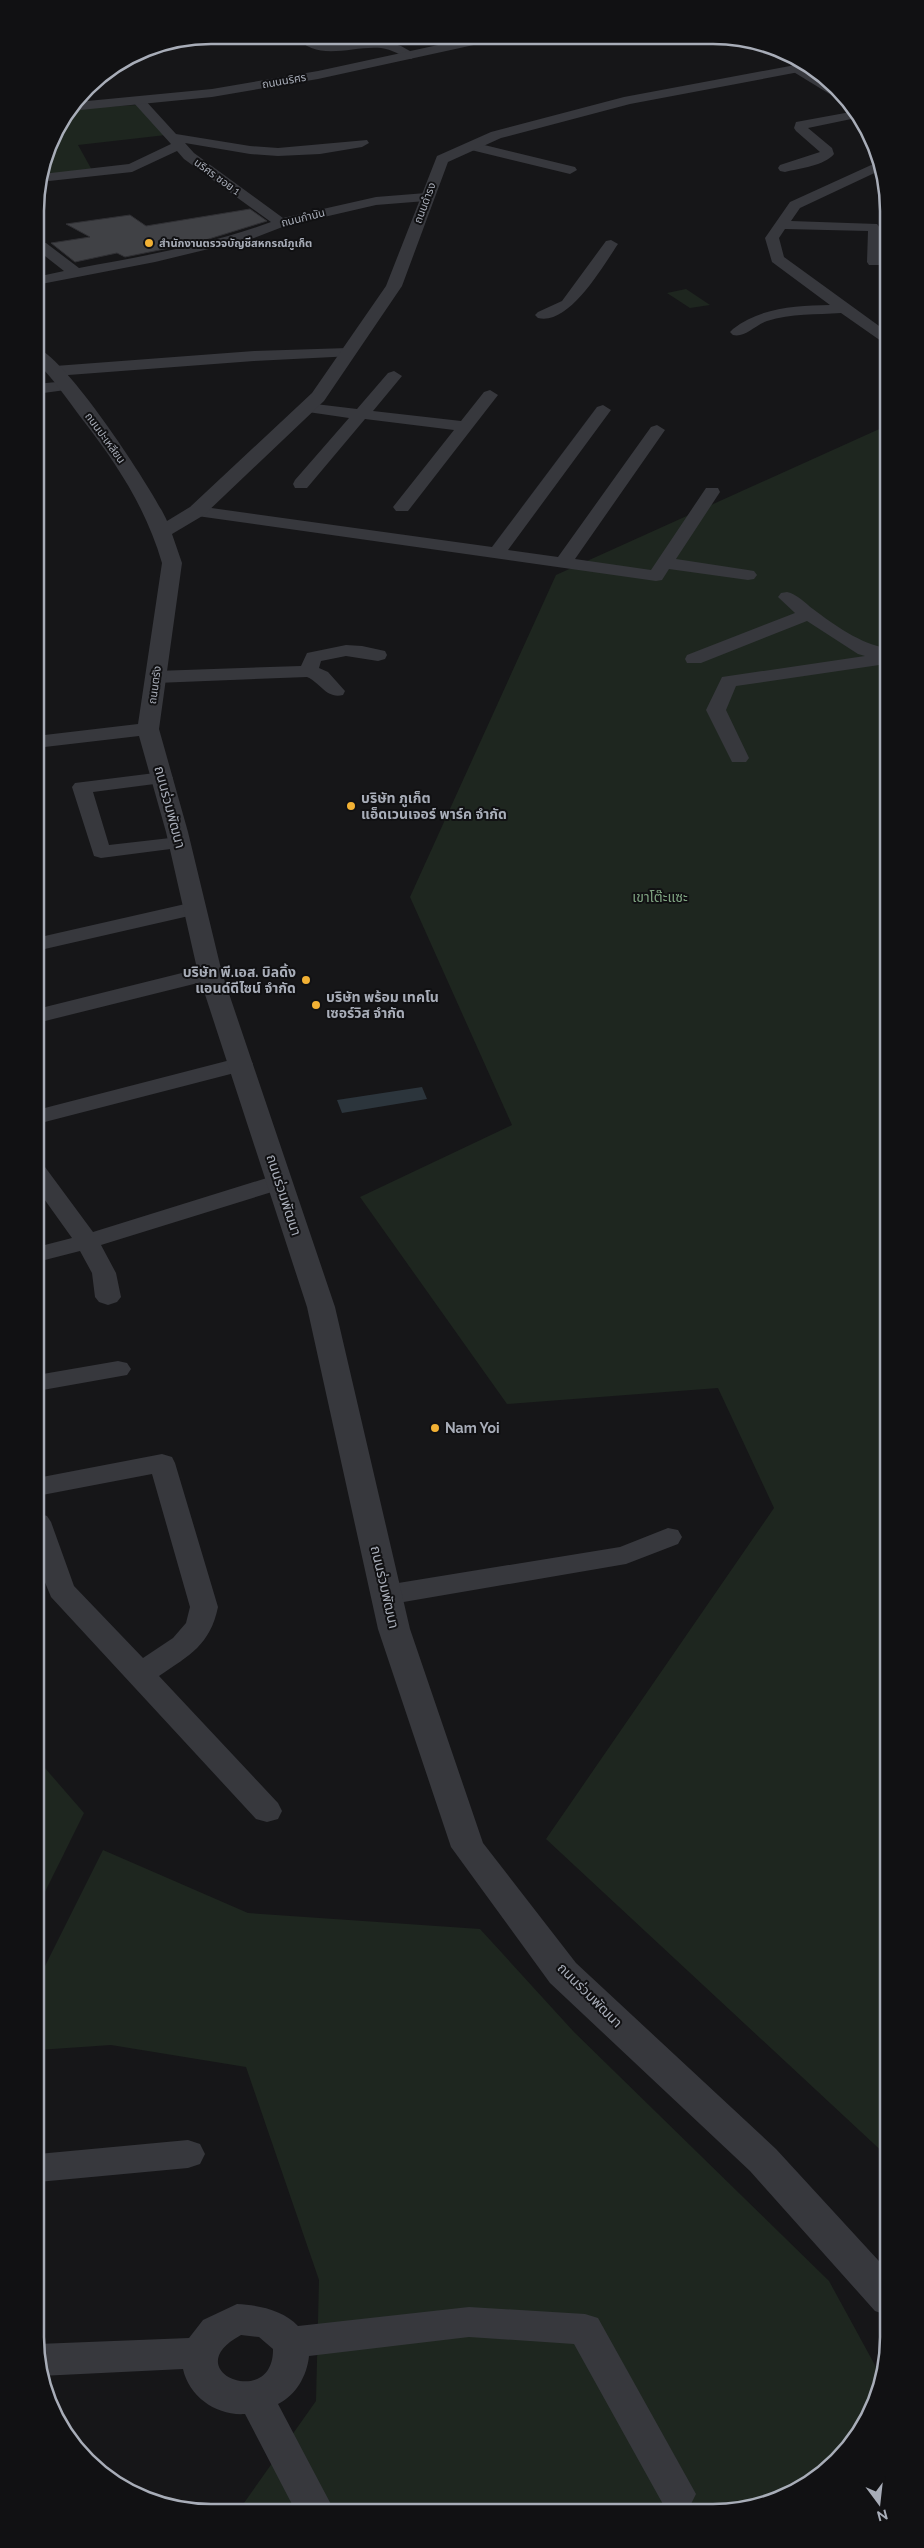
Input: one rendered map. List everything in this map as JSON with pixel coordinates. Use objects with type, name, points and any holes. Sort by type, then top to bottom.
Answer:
[{"type":"street","points":[[314,44],[331,49],[384,44],[411,54]]},
{"type":"street","name":"ถนนนริศร","points":[[80,107],[212,93],[308,76],[459,44]]},
{"type":"street","name":"ถนนดำรง","points":[[164,531],[197,512],[307,408],[394,286],[426,197],[442,159],[496,135],[629,100],[799,68]]},
{"type":"street","name":"นริศร ซอย 1","points":[[139,102],[189,156],[281,223]]},
{"type":"street","points":[[785,168],[812,161],[827,154],[827,150],[801,128],[801,125],[850,115]]},
{"type":"street","points":[[47,177],[132,168],[177,142],[204,140],[250,150],[284,152],[320,150],[362,143]]},
{"type":"street","points":[[472,146],[570,170]]},
{"type":"street","points":[[874,168],[795,205],[772,238],[776,259],[880,334]]},
{"type":"street","name":"ถนนกำนัน","points":[[44,280],[249,235],[281,223],[376,201],[426,197]]},
{"type":"street","points":[[782,224],[872,227],[876,232],[874,262]]},
{"type":"street","points":[[543,315],[566,304],[610,244]]},
{"type":"street","points":[[44,248],[77,274]]},
{"type":"street","points":[[738,332],[748,322],[766,316],[844,308]]},
{"type":"street","points":[[55,371],[237,357],[348,353]]},
{"type":"street","name":"ถนนปะเหลียน","points":[[44,361],[67,386],[140,486],[164,531]]},
{"type":"street","points":[[301,484],[394,376]]},
{"type":"street","points":[[44,389],[67,386]]},
{"type":"street","points":[[402,507],[490,395]]},
{"type":"street","points":[[307,408],[465,426]]},
{"type":"street","points":[[496,554],[603,410]]},
{"type":"street","points":[[563,564],[657,430]]},
{"type":"street","points":[[197,512],[383,531],[496,554],[656,576],[712,492]]},
{"type":"street","name":"ถนนตรัง","points":[[148,729],[172,564],[164,531]]},
{"type":"street","points":[[664,563],[748,575]]},
{"type":"street","points":[[788,597],[808,614],[865,650],[880,654]]},
{"type":"street","points":[[694,658],[808,614]]},
{"type":"street","points":[[310,671],[310,662],[314,657],[323,654],[362,650],[378,655]]},
{"type":"street","points":[[739,758],[716,710],[729,681],[880,657]]},
{"type":"street","points":[[156,677],[310,671],[321,676],[336,691]]},
{"type":"street","points":[[44,741],[148,729]]},
{"type":"street","name":"ถนนร่วมพัฒนา","points":[[148,729],[180,843],[210,973],[242,1064],[320,1307],[394,1629],[468,1847],[563,1972],[763,2160],[880,2289]]},
{"type":"street","points":[[163,778],[82,787],[101,852],[180,843]]},
{"type":"street","points":[[44,943],[194,908]]},
{"type":"street","points":[[44,1014],[210,973]]},
{"type":"street","points":[[44,1115],[242,1064]]},
{"type":"street","points":[[44,1182],[87,1242],[104,1273],[108,1297]]},
{"type":"street","points":[[44,1253],[87,1242],[279,1182]]},
{"type":"street","points":[[44,1382],[118,1369]]},
{"type":"street","points":[[44,1486],[162,1464],[204,1607],[200,1626],[183,1645],[141,1674]]},
{"type":"street","points":[[386,1595],[626,1555],[668,1537]]},
{"type":"street","points":[[44,1542],[61,1590],[267,1811]]},
{"type":"street","points":[[44,2167],[188,2154]]},
{"type":"street","points":[[236,2319],[255,2319],[270,2324],[282,2332],[288,2343],[291,2357],[283,2380],[270,2391],[254,2397],[237,2398],[221,2394],[208,2385],[200,2370],[199,2353],[211,2333],[222,2325],[236,2319]]},
{"type":"street","points":[[288,2343],[468,2322],[585,2329],[677,2494]]},
{"type":"street","points":[[46,2360],[199,2353]]},
{"type":"street","points":[[254,2397],[312,2504]]},
{"type":"green space","points":[[137,105],[166,135],[78,145],[93,172],[48,176],[56,147],[66,127],[79,108]]},
{"type":"green space","points":[[686,289],[710,305],[690,308],[667,293]]},
{"type":"green space","name":"เขาโต๊ะแซะ","points":[[880,429],[880,2150],[546,1839],[774,1508],[718,1388],[507,1404],[360,1197],[512,1125],[410,897],[556,575]]},
{"type":"green space","points":[[44,1767],[84,1813],[44,1894]]},
{"type":"green space","points":[[103,1850],[248,1913],[480,1929],[574,2032],[829,2281],[877,2369],[868,2401],[858,2421],[839,2447],[823,2463],[797,2482],[777,2492],[756,2499],[724,2504],[243,2504],[316,2401],[319,2280],[246,2067],[111,2045],[44,2050],[44,1968]]},
{"type":"shaded area","points":[[422,1087],[427,1099],[342,1113],[337,1100]]},
{"type":"building","name":"สำนักงานตรวจบัญชีสหกรณ์ภูเก็ต","points":[[250,209],[267,221],[199,242],[125,257],[117,253],[75,262],[51,243],[90,237],[66,224],[130,215],[146,226]]},
{"type":"place","name":"สำนักงานตรวจบัญชีสหกรณ์ภูเก็ต","points":[[149,243]]},
{"type":"place","name":"บริษัท ภูเก็ต แอ็ดเวนเจอร์ พาร์ค จำกัด","points":[[351,806]]},
{"type":"place","name":"บริษัท พี.เอส. บิลดิ้ง แอนด์ดีไซน์ จำกัด","points":[[306,980]]},
{"type":"place","name":"บริษัท พร้อม เทคโน เซอร์วิส จำกัด","points":[[316,1005]]},
{"type":"place","name":"Nam Yoi","points":[[435,1428]]}]
